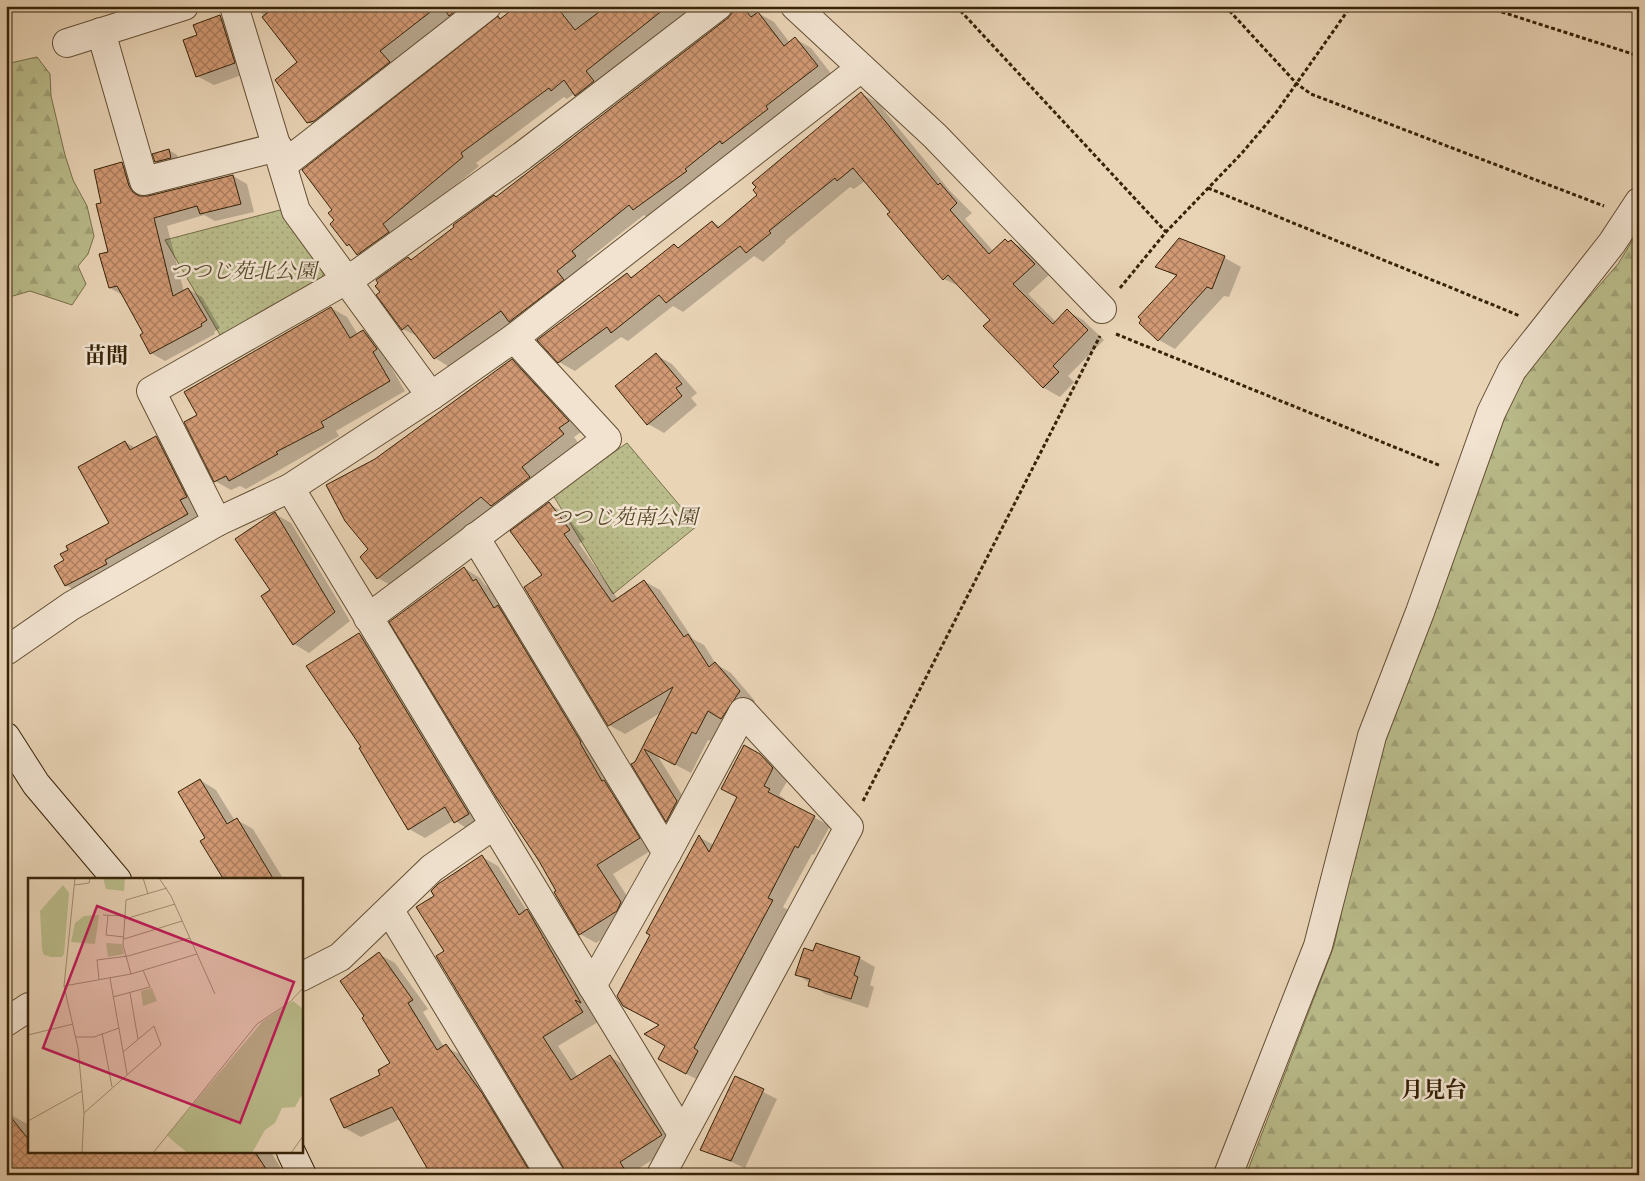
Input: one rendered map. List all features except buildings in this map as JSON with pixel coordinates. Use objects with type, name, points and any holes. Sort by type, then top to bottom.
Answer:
[{"type":"street","points":[[67,43],[184,6]]},
{"type":"street","points":[[101,32],[144,181],[280,156],[487,6]]},
{"type":"street","points":[[217,522],[151,391],[360,272],[522,156],[718,6]]},
{"type":"street","points":[[795,6],[935,136],[1103,319]]},
{"type":"street","points":[[241,9],[296,211],[431,396]]},
{"type":"street","points":[[6,651],[71,606],[217,522],[290,488],[431,396],[514,338],[861,68]]},
{"type":"street","points":[[1228,1175],[1318,946],[1372,736],[1420,612],[1491,413],[1512,370],[1612,243],[1634,209]]},
{"type":"street","points":[[368,618],[607,439],[514,338]]},
{"type":"street","points":[[290,488],[682,1134]]},
{"type":"street","points":[[475,537],[667,853]]},
{"type":"street","points":[[592,986],[743,712],[849,828],[661,1175]]},
{"type":"street","points":[[6,736],[36,784],[116,878]]},
{"type":"street","points":[[302,976],[340,957],[432,868],[494,825]]},
{"type":"street","points":[[390,910],[550,1175]]},
{"type":"street","points":[[6,1022],[28,1008]]},
{"type":"street","points":[[292,1154],[302,1175]]},
{"type":"path","points":[[956,6],[1166,232]]},
{"type":"path","points":[[1225,6],[1297,84],[1311,94],[1634,209]]},
{"type":"path","points":[[849,828],[1103,319],[1166,232],[1242,153],[1297,84],[1351,6]]},
{"type":"path","points":[[1483,6],[1639,56]]},
{"type":"path","points":[[1208,188],[1546,327]]},
{"type":"path","points":[[1103,319],[1468,477]]},
{"type":"green space","points":[[37,57],[50,74],[51,96],[65,155],[73,180],[87,206],[94,236],[88,254],[78,266],[86,284],[72,305],[30,291],[6,298],[6,64]]},
{"type":"green space","name":"つつじ苑北公園","points":[[284,209],[324,272],[320,283],[223,340],[165,240]]},
{"type":"green space","points":[[1639,230],[1639,1175],[1246,1175],[1334,946],[1358,836],[1382,740],[1428,628],[1519,378],[1618,264]]},
{"type":"green space","name":"つつじ苑南公園","points":[[627,443],[697,526],[613,594],[553,495]]},
{"type":"district","name":"苗間","points":[[106,355]]},
{"type":"district","name":"月見台","points":[[1434,1089]]}]
